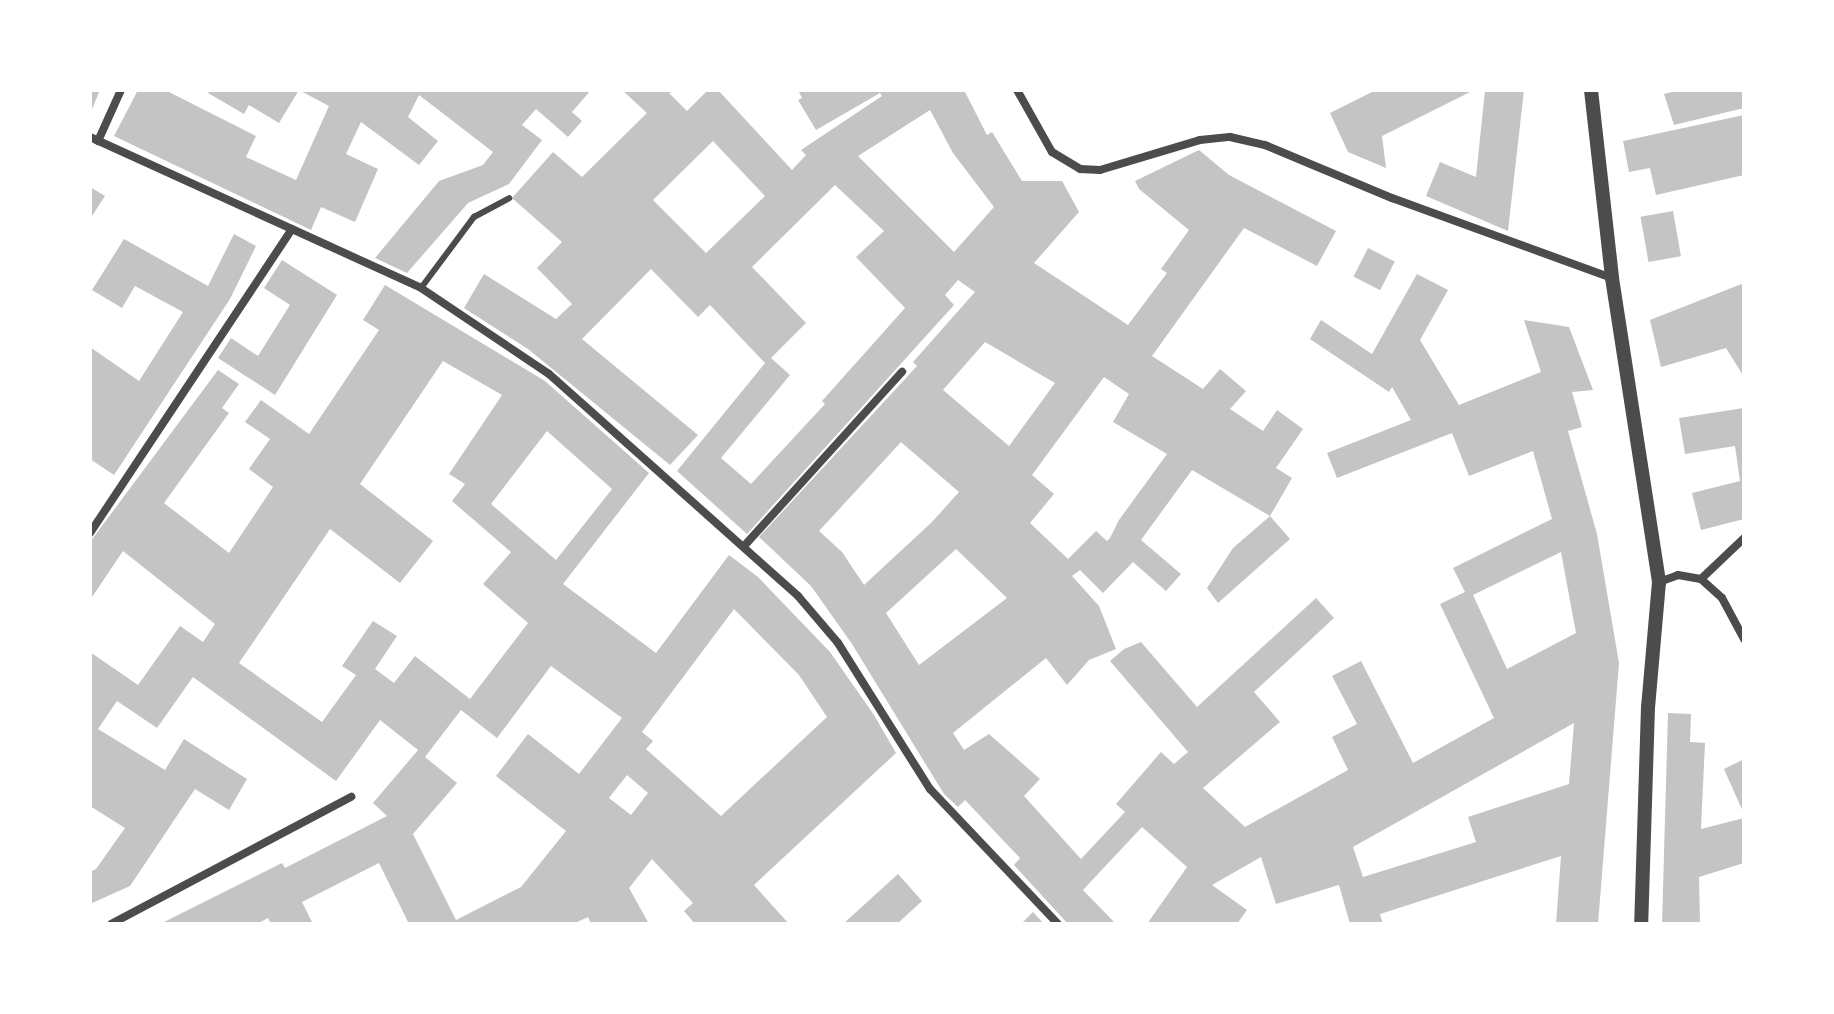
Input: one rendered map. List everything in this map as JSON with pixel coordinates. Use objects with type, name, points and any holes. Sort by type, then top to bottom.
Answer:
[{"type":"street","points":[[121,90],[94,139],[421,288],[549,374],[745,545],[798,596],[838,643],[930,789],[1058,924]]},
{"type":"street","points":[[1017,90],[1052,152],[1080,169],[1100,170],[1200,140],[1230,137],[1265,145],[1392,198],[1612,278]]},
{"type":"street","points":[[1591,90],[1612,278],[1659,582],[1648,707],[1641,924]]},
{"type":"street","points":[[90,533],[292,229]]},
{"type":"street","points":[[745,545],[902,372]]},
{"type":"street","points":[[1701,579],[1744,538]]},
{"type":"street","points":[[1659,582],[1678,575],[1701,579],[1722,598],[1744,639]]},
{"type":"street","points":[[111,924],[351,797]]},
{"type":"lane","points":[[421,288],[474,217],[509,198]]},
{"type":"building","points":[[90,90],[100,90],[90,114]]},
{"type":"building","points":[[138,90],[165,90],[256,136],[246,157],[296,180],[329,106],[299,90],[591,90],[572,112],[582,121],[568,137],[536,109],[522,125],[542,140],[509,184],[468,203],[407,273],[375,258],[439,181],[483,165],[493,152],[419,95],[408,117],[438,141],[419,165],[361,122],[346,154],[378,169],[355,222],[321,207],[311,230],[114,136]]},
{"type":"building","points":[[210,90],[299,90],[279,123],[249,105],[244,114],[208,93]]},
{"type":"building","points":[[622,90],[677,90],[669,93],[687,111],[708,90],[718,90],[792,170],[806,155],[801,150],[882,96],[880,93],[816,130],[798,100],[802,98],[798,90],[964,90],[987,135],[992,132],[1022,181],[1062,181],[1079,212],[1034,263],[1128,325],[1167,273],[1161,269],[1189,230],[1139,189],[1135,181],[1199,150],[1229,175],[1336,231],[1317,266],[1244,228],[1152,356],[1203,389],[1220,369],[1246,391],[1230,409],[1263,431],[1277,410],[1303,429],[1276,468],[1292,478],[1270,516],[1192,470],[1141,540],[1181,574],[1166,591],[1133,562],[1103,593],[1080,570],[1072,576],[1099,606],[1116,649],[1089,660],[1067,685],[1046,658],[953,733],[964,750],[989,734],[1040,779],[1024,796],[1081,859],[1125,812],[1116,804],[1161,752],[1174,764],[1188,752],[1110,661],[1124,649],[1141,642],[1197,707],[1316,598],[1334,618],[1254,692],[1280,722],[1203,788],[1245,827],[1348,770],[1332,737],[1357,724],[1332,676],[1361,661],[1413,763],[1494,718],[1440,604],[1465,592],[1453,568],[1552,519],[1533,451],[1469,476],[1452,433],[1337,478],[1327,453],[1411,420],[1392,387],[1389,392],[1310,339],[1321,320],[1372,354],[1417,274],[1448,290],[1420,340],[1459,405],[1541,372],[1524,320],[1569,327],[1593,390],[1572,392],[1582,427],[1568,431],[1597,534],[1619,663],[1598,924],[1556,924],[1561,856],[1380,914],[1383,924],[1350,924],[1339,885],[1276,904],[1261,857],[1212,885],[1247,910],[1237,924],[1147,924],[1187,867],[1142,827],[1083,890],[1116,924],[1068,924],[1014,865],[1020,858],[965,800],[958,807],[944,794],[852,644],[811,586],[759,537],[917,366],[913,362],[975,292],[958,280],[945,295],[954,305],[747,534],[677,471],[765,363],[710,305],[698,317],[651,269],[582,339],[698,435],[670,465],[528,349],[464,308],[484,274],[556,319],[572,304],[537,268],[562,242],[512,198],[553,152],[582,177],[647,113]],"holes":[[[930,110],[953,153],[994,207],[954,252],[858,156]],[[713,141],[765,196],[706,253],[653,200]],[[835,185],[884,231],[856,257],[905,308],[822,401],[825,404],[751,484],[721,458],[790,375],[771,358],[806,323],[752,267]],[[985,342],[1055,383],[1009,446],[943,390]],[[1104,377],[1129,394],[1113,422],[1167,454],[1119,520],[1110,538],[1107,541],[1096,531],[1068,559],[1030,523],[1054,494],[1032,475]],[[901,442],[959,492],[932,522],[864,585],[842,552],[819,531]],[[956,549],[1007,598],[919,665],[886,613]],[[1561,552],[1576,633],[1507,669],[1473,595]],[[1574,723],[1569,784],[1468,817],[1476,842],[1363,877],[1353,847]]]},
{"type":"building","points":[[1376,90],[1474,90],[1382,136],[1386,168],[1348,152],[1330,113]]},
{"type":"building","points":[[1485,90],[1524,90],[1508,231],[1426,196],[1440,162],[1476,177]]},
{"type":"building","points":[[1681,90],[1744,90],[1744,108],[1674,125],[1664,94]]},
{"type":"building","points":[[1744,115],[1744,175],[1656,195],[1650,168],[1629,172],[1623,141]]},
{"type":"building","points":[[90,187],[105,196],[90,219]]},
{"type":"building","points":[[1673,211],[1681,256],[1648,262],[1641,217]]},
{"type":"building","points":[[234,234],[256,246],[230,299],[114,475],[90,459],[90,347],[139,381],[183,312],[135,286],[122,308],[92,290],[124,239],[208,286]]},
{"type":"building","points":[[1368,248],[1395,262],[1380,290],[1353,277]]},
{"type":"building","points":[[282,260],[337,295],[275,395],[218,358],[231,338],[258,356],[290,305],[264,288]]},
{"type":"building","points":[[1744,283],[1744,377],[1726,348],[1661,367],[1650,320]]},
{"type":"building","points":[[385,285],[545,381],[649,473],[563,584],[656,653],[729,555],[758,577],[830,652],[896,753],[754,885],[789,924],[695,924],[684,911],[693,903],[652,859],[629,888],[649,924],[591,924],[588,917],[573,924],[409,924],[379,863],[302,902],[313,924],[271,924],[268,918],[257,924],[160,924],[282,863],[285,868],[387,816],[373,803],[418,750],[380,720],[336,781],[193,677],[157,728],[117,701],[98,729],[165,770],[184,739],[247,779],[229,810],[195,789],[130,886],[90,904],[90,872],[96,869],[125,828],[90,806],[90,652],[138,685],[180,626],[203,642],[215,624],[123,551],[90,600],[90,542],[218,370],[239,384],[222,408],[229,413],[164,503],[229,553],[273,487],[249,469],[270,439],[245,422],[261,400],[309,434],[379,330],[363,320]],"holes":[[[443,361],[502,395],[449,474],[465,484],[452,501],[511,552],[483,584],[528,623],[470,699],[415,656],[394,683],[375,669],[397,636],[373,621],[342,666],[356,675],[322,722],[239,663],[330,529],[400,583],[433,541],[360,484]],[[547,431],[612,489],[556,560],[491,504]],[[734,609],[799,675],[827,717],[721,816],[646,749],[653,741],[642,732]],[[551,666],[622,718],[579,774],[528,734],[496,776],[566,831],[521,887],[456,920],[413,834],[457,783],[425,757],[461,710],[497,738]],[[627,775],[648,793],[631,815],[609,798]]]},
{"type":"building","points":[[1744,408],[1744,519],[1701,530],[1692,493],[1740,481],[1735,446],[1685,454],[1679,418]]},
{"type":"building","points":[[1270,516],[1290,539],[1218,603],[1207,588],[1233,548]]},
{"type":"building","points":[[1668,713],[1691,714],[1690,742],[1705,743],[1701,829],[1744,818],[1744,863],[1699,877],[1700,924],[1662,924]]},
{"type":"building","points":[[1744,759],[1744,814],[1724,769]]},
{"type":"building","points":[[898,874],[922,901],[897,924],[843,924]]},
{"type":"building","points":[[1033,912],[1044,924],[1021,924]]}]
